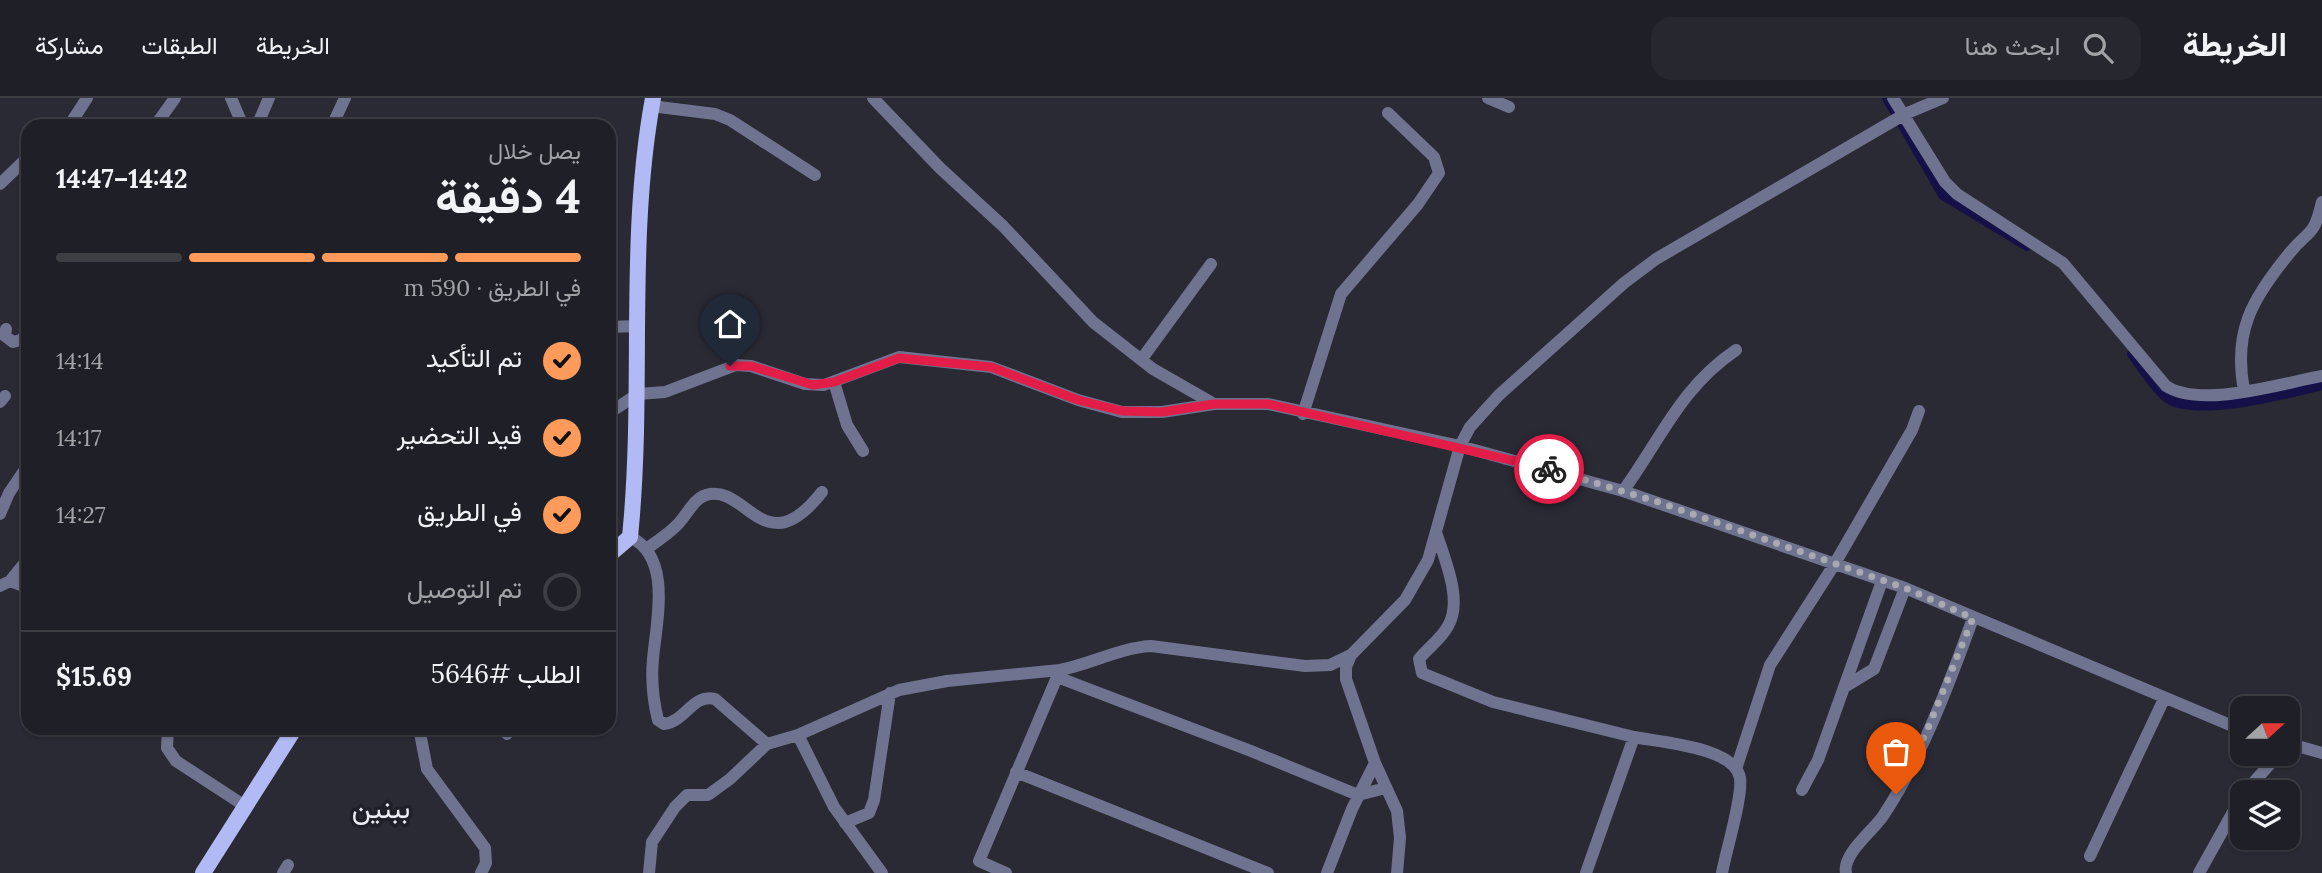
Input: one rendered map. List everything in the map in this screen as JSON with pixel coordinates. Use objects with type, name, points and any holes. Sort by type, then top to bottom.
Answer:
[{"type":"main road","points":[[616,549],[630,537],[638,394],[639,197],[652,102]]},
{"type":"main road","points":[[203,873],[291,735]]},
{"type":"street","points":[[74,119],[87,98]]},
{"type":"street","points":[[160,119],[175,98]]},
{"type":"street","points":[[231,98],[240,119]]},
{"type":"street","points":[[260,119],[269,98]]},
{"type":"street","points":[[335,119],[345,98]]},
{"type":"street","points":[[873,98],[940,169],[1003,226],[1077,307],[1141,360],[1214,404]]},
{"type":"street","points":[[1488,98],[1508,107]]},
{"type":"street","points":[[1893,98],[1945,182],[1957,194],[2063,263],[2166,386],[2188,394],[2244,390],[2322,376]]},
{"type":"street","points":[[649,873],[652,842],[675,807],[687,795],[708,794],[722,785],[767,744],[798,736],[890,692],[947,681],[1058,674],[1128,648],[1151,646],[1305,666],[1330,665],[1351,655],[1405,600],[1421,574],[1437,535],[1460,446],[1470,427],[1499,395],[1624,283],[1682,242],[1905,114],[1943,98]]},
{"type":"street","points":[[652,102],[715,114],[730,120],[815,175]]},
{"type":"street","points":[[1303,414],[1341,293],[1418,204],[1439,173],[1434,157],[1388,113]]},
{"type":"street","points":[[0,184],[21,163]]},
{"type":"street","points":[[2244,390],[2241,373],[2244,324],[2285,258],[2315,230],[2322,202]]},
{"type":"street","points":[[1141,360],[1211,264]]},
{"type":"street","points":[[616,327],[638,326]]},
{"type":"street","points":[[6,329],[5,336],[13,342],[21,340]]},
{"type":"street","points":[[1623,491],[1679,403],[1736,350]]},
{"type":"street","points":[[616,408],[638,394],[665,393],[736,365],[751,366],[805,384],[834,382],[879,363],[907,358],[1000,369],[1078,400],[1122,411],[1162,412],[1214,404],[1268,404],[1303,414],[1460,446],[1623,491],[1905,588],[2230,725]]},
{"type":"street","points":[[834,382],[847,425],[863,451]]},
{"type":"street","points":[[1722,873],[1740,790],[1736,769],[1770,665],[1834,565],[1912,430],[1919,411]]},
{"type":"street","points":[[0,514],[9,493],[21,475]]},
{"type":"street","points":[[646,549],[674,528],[699,498],[722,496],[761,519],[781,522],[805,514],[822,492]]},
{"type":"street","points":[[1437,535],[1454,601],[1453,615],[1443,634],[1419,659],[1422,673],[1428,678],[1493,702],[1634,737],[1698,749],[1728,760],[1736,769]]},
{"type":"street","points":[[630,537],[646,549],[654,566],[658,622],[652,687],[658,720],[664,724],[672,722],[698,700],[712,698],[767,744]]},
{"type":"street","points":[[5,583],[21,566]]},
{"type":"street","points":[[1802,790],[1818,760],[1882,581]]},
{"type":"street","points":[[1846,686],[1874,669],[1905,588]]},
{"type":"street","points":[[1846,873],[1847,860],[1872,830],[1896,794],[1926,733],[1973,618]]},
{"type":"street","points":[[1351,655],[1346,667],[1346,679],[1400,825],[1397,873]]},
{"type":"street","points":[[1006,873],[976,867],[1058,674]]},
{"type":"street","points":[[1058,674],[1358,795],[1385,788]]},
{"type":"street","points":[[845,823],[869,813],[874,800],[890,692]]},
{"type":"street","points":[[2090,856],[2164,699]]},
{"type":"street","points":[[167,735],[167,748],[176,761],[245,806]]},
{"type":"street","points":[[420,735],[427,769],[485,848],[486,863],[481,873]]},
{"type":"street","points":[[798,736],[845,823],[882,873]]},
{"type":"street","points":[[1586,873],[1634,737]]},
{"type":"street","points":[[2300,748],[2322,753]]},
{"type":"street","points":[[1327,873],[1358,795],[1375,763]]},
{"type":"street","points":[[2256,780],[2268,766]]},
{"type":"street","points":[[1016,772],[1268,873]]},
{"type":"street","points":[[2199,873],[2230,817]]},
{"type":"waterway","points":[[1887,98],[1943,195],[2027,246]]},
{"type":"waterway","points":[[2132,354],[2161,393],[2179,403],[2219,405],[2322,385]]},
{"type":"way so far","points":[[1549,469],[1658,502],[1905,588],[1973,618],[1926,733],[1896,794]]},
{"type":"district","name":"ببنين","points":[[381,808]]},
{"type":"route","points":[[730,366],[751,366],[795,382],[813,385],[834,382],[879,363],[899,358],[991,367],[1009,371],[1078,400],[1122,411],[1162,412],[1214,404],[1230,407],[1268,404],[1303,414],[1460,446],[1549,469]]}]
